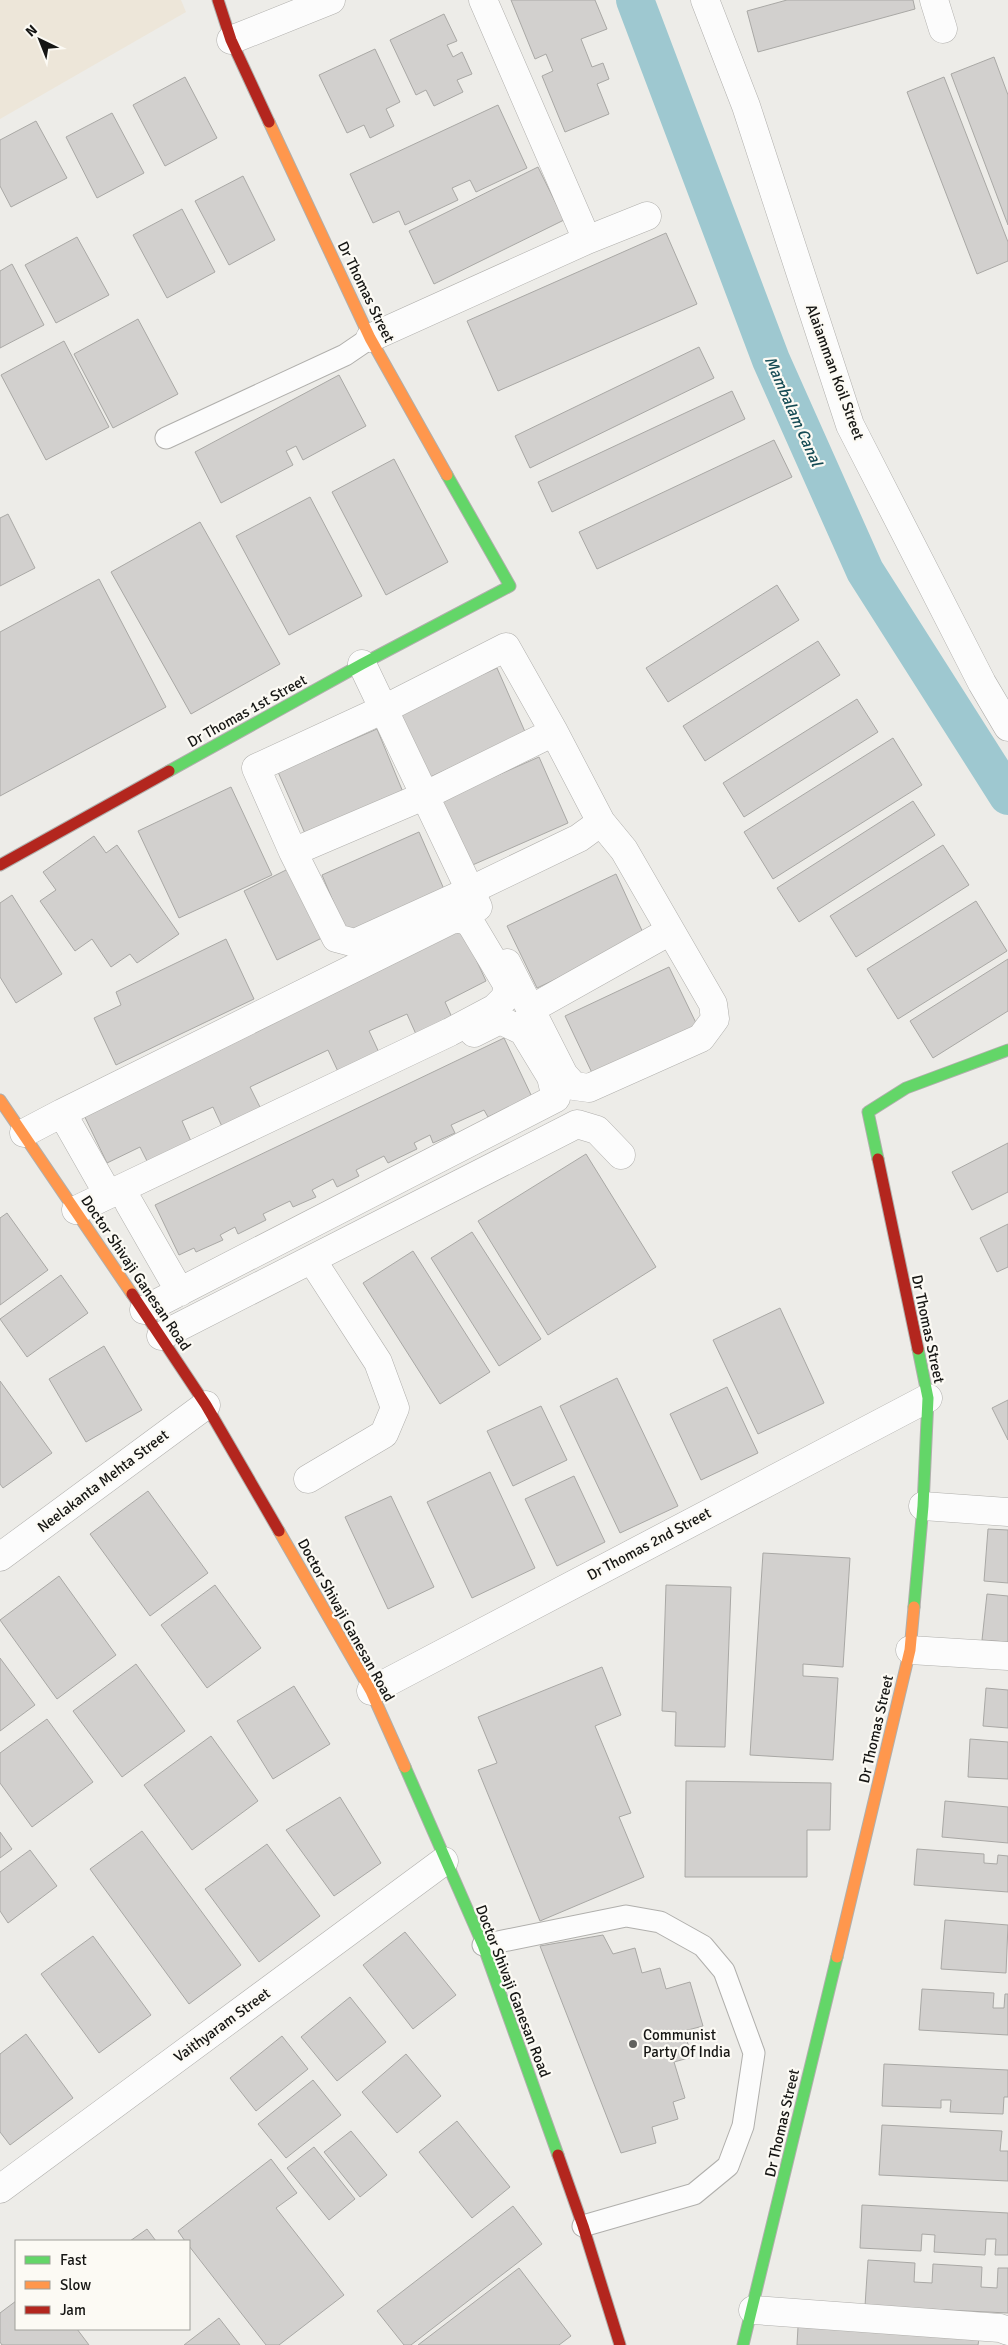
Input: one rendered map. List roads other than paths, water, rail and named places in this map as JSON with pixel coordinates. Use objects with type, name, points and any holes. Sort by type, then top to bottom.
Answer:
[{"type":"street","name":"Dr Thomas Street","points":[[218,0],[231,40],[370,338],[510,586]]},
{"type":"street","points":[[231,40],[331,0]]},
{"type":"street","points":[[484,0],[587,240]]},
{"type":"street","name":"Alaiamman Koil Street","points":[[704,0],[746,106],[850,425],[982,683],[1008,726]]},
{"type":"street","points":[[934,0],[943,29]]},
{"type":"street","points":[[370,338],[587,240],[647,216]]},
{"type":"street","name":"Dr Thomas 1st Street","points":[[0,865],[362,664],[510,586]]},
{"type":"street","points":[[362,664],[384,709],[469,891],[564,1075],[574,1086],[589,1088],[701,1038],[715,1019],[712,1004],[624,850],[601,822],[554,732],[506,647],[384,709],[256,768],[293,852],[336,938],[355,943],[469,891],[579,838],[601,822]]},
{"type":"street","points":[[293,852],[424,796],[554,732]]},
{"type":"street","points":[[24,1133],[451,920],[462,918],[471,924],[508,986],[505,998],[495,1008],[81,1217]]},
{"type":"street","points":[[531,1009],[670,931]]},
{"type":"street","points":[[119,1198],[500,1020],[523,1031],[551,1077],[556,1098],[144,1310]]},
{"type":"street","name":"Dr Thomas Street","points":[[743,2345],[753,2310],[910,1650],[923,1506],[928,1398],[868,1112],[906,1088],[1008,1050]]},
{"type":"street","name":"Doctor Shivaji Ganesan Road","points":[[0,1100],[162,1336],[206,1405],[371,1691],[444,1861],[483,1946],[582,2226],[620,2345]]},
{"type":"street","points":[[62,1113],[180,1292]]},
{"type":"street","points":[[162,1336],[577,1124],[597,1130],[620,1155]]},
{"type":"street","points":[[308,1479],[384,1434],[395,1408],[378,1362],[312,1260]]},
{"type":"street","name":"Dr Thomas 2nd Street","points":[[371,1691],[928,1398]]},
{"type":"street","name":"Neelakanta Mehta Street","points":[[0,1557],[206,1405]]},
{"type":"street","points":[[923,1506],[1008,1512]]},
{"type":"street","points":[[910,1650],[1008,1656]]},
{"type":"street","name":"Vaithyaram Street","points":[[0,2189],[444,1861]]},
{"type":"street","points":[[753,2310],[1000,2328],[1008,2331]]},
{"type":"lane","points":[[166,438],[345,355],[370,338]]},
{"type":"lane","points":[[483,1946],[626,1916],[660,1922],[704,1946],[724,1971],[754,2053],[743,2126],[728,2166],[694,2194],[582,2226]]},
{"type":"waterway","name":"Mambalam Canal","points":[[635,0],[771,360],[865,571],[1008,796]]},
{"type":"place","name":"Communist Party Of India","points":[[633,2044]]}]
